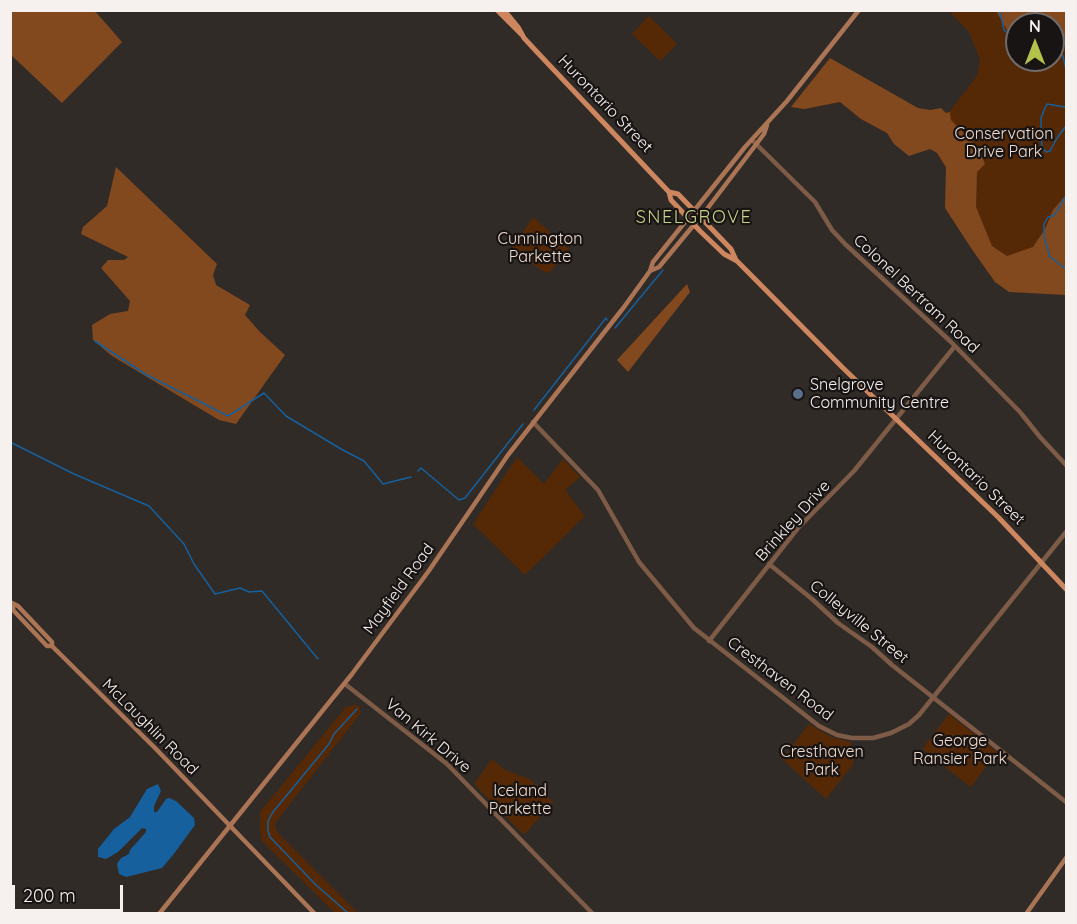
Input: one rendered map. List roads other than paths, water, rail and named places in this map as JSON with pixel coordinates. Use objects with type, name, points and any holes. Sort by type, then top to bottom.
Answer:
[{"type":"main road","name":"Hurontario Street","points":[[497,10],[669,192],[671,200],[688,218],[724,254],[737,261],[999,518],[1066,589]]},
{"type":"main road","name":"Hurontario Street","points":[[504,10],[522,35]]},
{"type":"main road","name":"Mayfield Road","points":[[159,914],[345,684],[428,572],[533,422],[624,307],[650,271],[653,262],[752,140],[787,101],[859,10]]},
{"type":"main road","name":"Mayfield Road","points":[[650,271],[659,267],[700,217],[757,144],[768,122]]},
{"type":"main road","name":"Hurontario Street","points":[[669,192],[678,194],[732,249],[737,261]]},
{"type":"main road","name":"McLaughlin Road","points":[[12,604],[18,606],[52,642],[52,646],[315,914]]},
{"type":"main road","points":[[1026,914],[1066,859]]},
{"type":"street","name":"Colonel Bertram Road","points":[[752,140],[815,202],[832,230],[844,244],[955,346],[1020,412],[1066,465]]},
{"type":"street","name":"Brinkley Drive","points":[[710,641],[798,528],[854,471],[955,346]]},
{"type":"street","name":"Cresthaven Road","points":[[533,422],[592,482],[602,495],[639,562],[687,620],[710,641],[808,718],[837,735],[862,739],[891,733],[909,724],[1066,532]]},
{"type":"street","name":"Colleyville Street","points":[[769,564],[838,623],[872,647],[1066,802]]},
{"type":"street","name":"Van Kirk Drive","points":[[345,684],[447,764],[593,914]]},
{"type":"water","points":[[158,784],[161,791],[154,806],[154,812],[157,812],[169,798],[176,801],[194,818],[195,825],[162,868],[126,877],[119,874],[117,864],[121,858],[129,854],[146,829],[142,828],[118,852],[106,859],[98,857],[98,849],[114,829],[130,817],[147,789]]},
{"type":"waterway","points":[[998,10],[1005,31]]},
{"type":"waterway","points":[[1065,65],[1066,70]]},
{"type":"waterway","points":[[1066,106],[1047,104],[1045,108],[1041,118],[1041,134],[1042,147],[1046,152],[1050,151],[1066,126]]},
{"type":"waterway","points":[[1066,196],[1057,211],[1053,216],[1048,217],[1044,224],[1044,237],[1050,257],[1066,269]]},
{"type":"waterway","points":[[615,328],[663,270]]},
{"type":"waterway","points":[[534,410],[606,318],[607,320]]},
{"type":"waterway","points":[[95,341],[145,374],[228,416],[264,393],[286,416],[364,461],[383,484],[411,477]]},
{"type":"waterway","points":[[418,471],[421,468],[459,500],[465,498],[523,424]]},
{"type":"waterway","points":[[10,442],[74,474],[149,506],[184,544],[194,564],[215,594],[240,588],[249,592],[262,591],[318,659]]},
{"type":"waterway","points":[[349,914],[315,884],[270,837],[268,821],[329,744],[334,734],[357,709]]},
{"type":"place","name":"Snelgrove Community Centre","points":[[798,394]]},
{"type":"district","name":"SNELGROVE","points":[[694,218]]},
{"type":"park label","name":"Conservation Drive Park","points":[[1004,143]]},
{"type":"park label","name":"Cunnington Parkette","points":[[540,248]]},
{"type":"park label","name":"George Ransier Park","points":[[960,750]]},
{"type":"park label","name":"Cresthaven Park","points":[[822,761]]},
{"type":"park label","name":"Iceland Parkette","points":[[520,800]]}]
